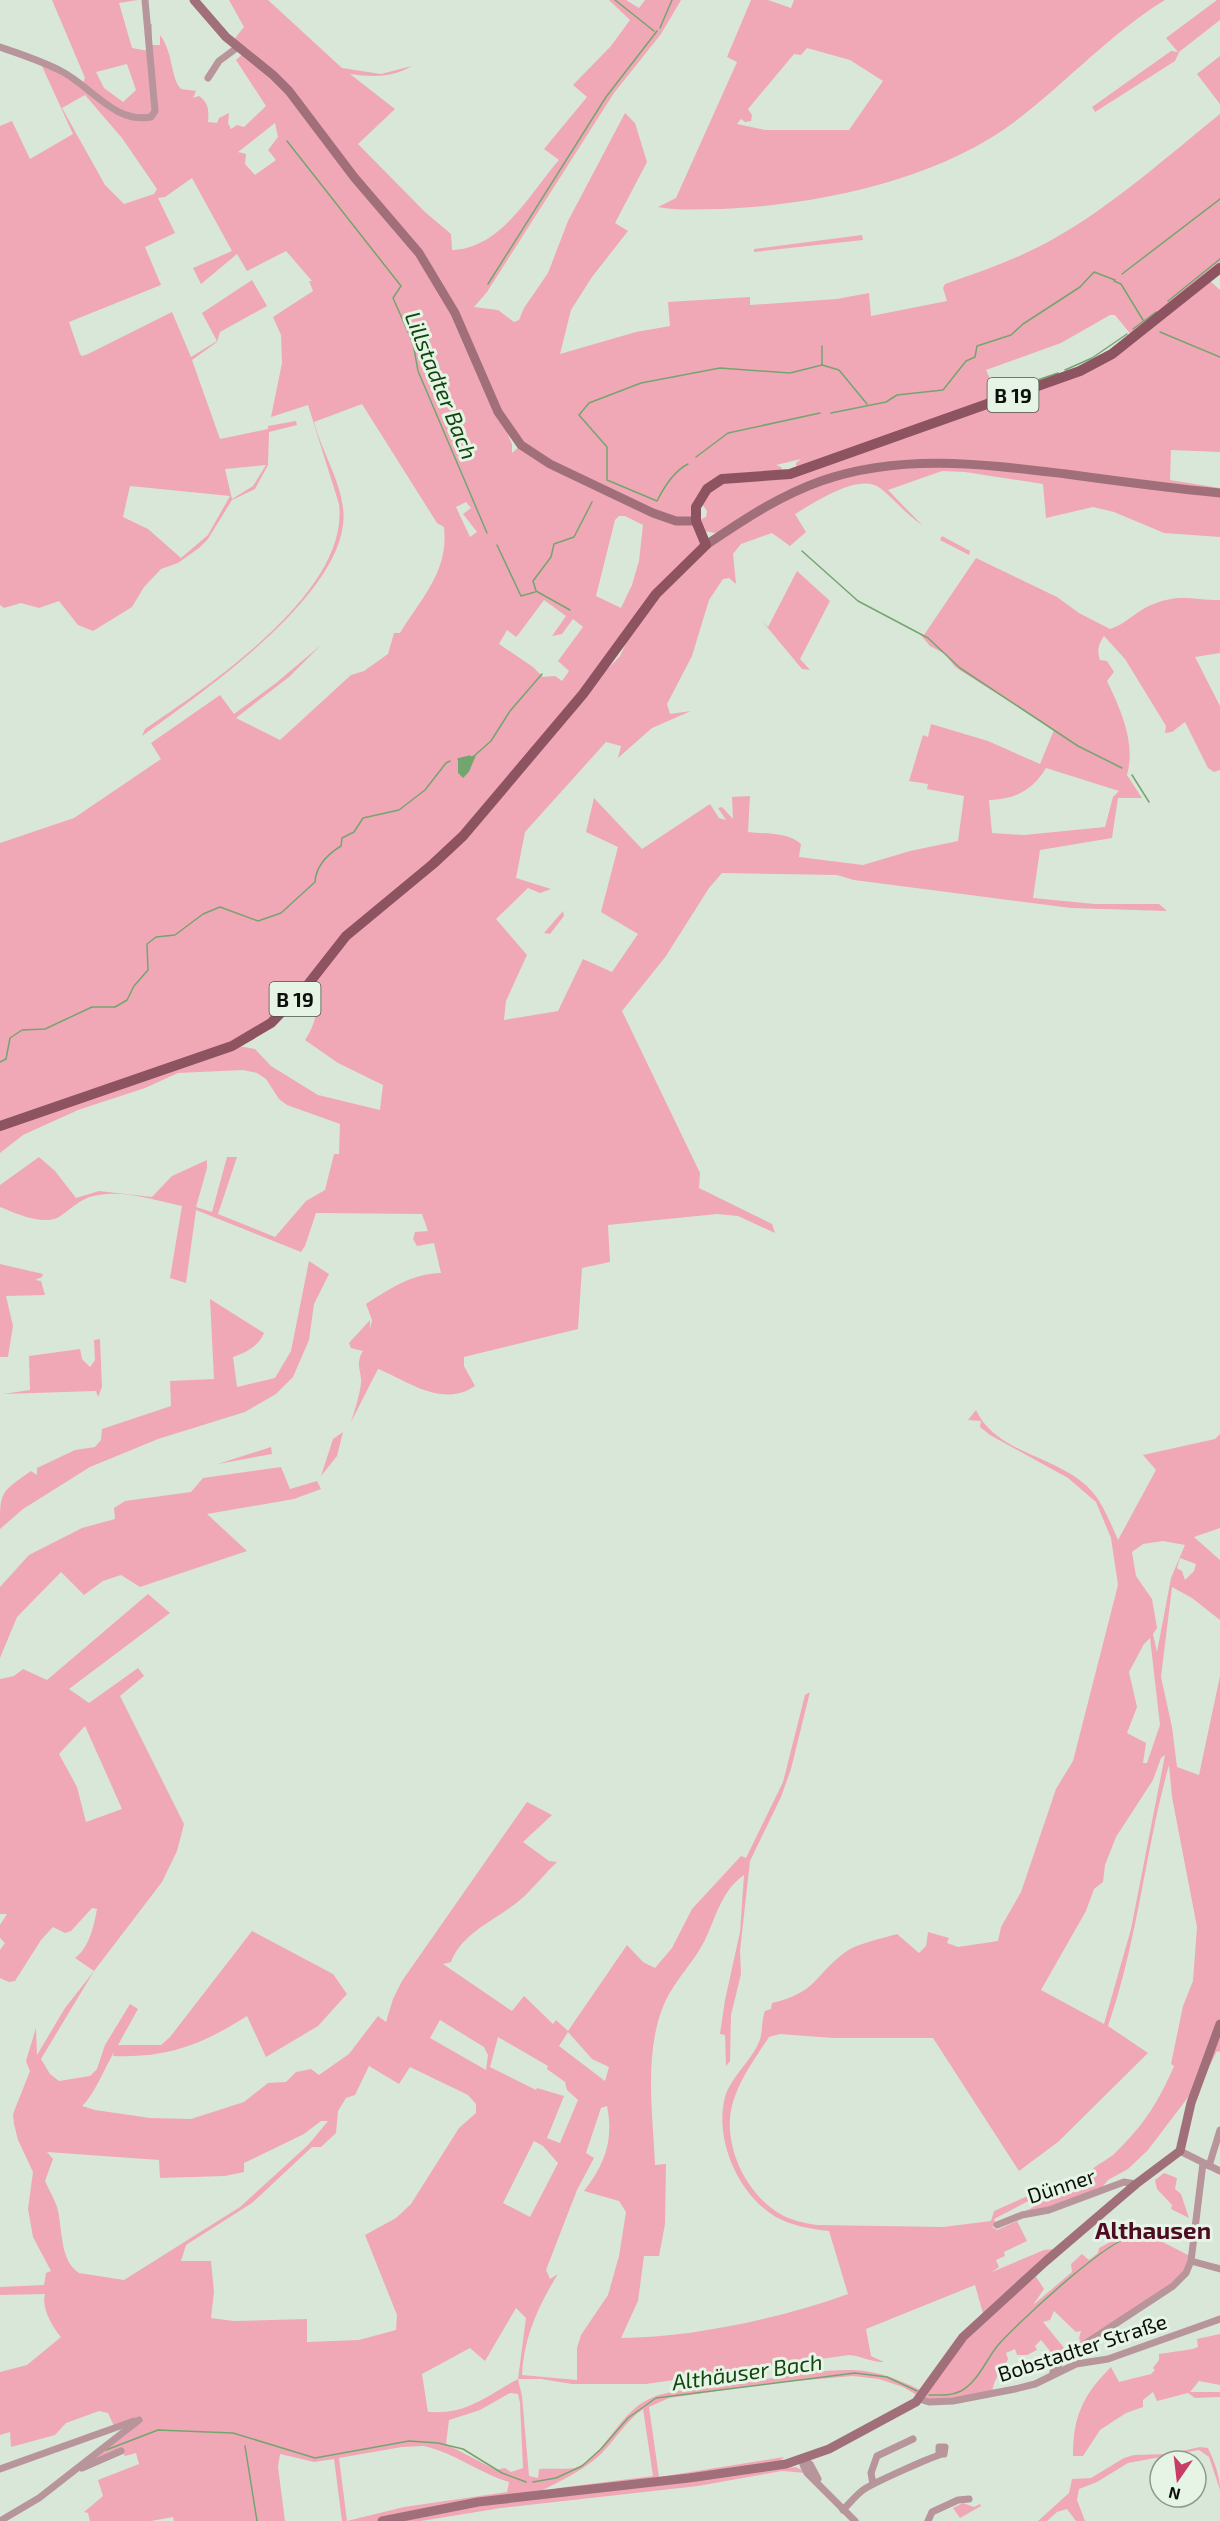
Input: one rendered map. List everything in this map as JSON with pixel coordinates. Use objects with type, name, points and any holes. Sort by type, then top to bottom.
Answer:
[{"type":"main road","name":"B 19","points":[[697,525],[696,507],[702,494],[722,479],[790,474],[1094,365],[1220,268]]},
{"type":"main road","points":[[697,525],[706,545]]},
{"type":"main road","name":"B 19","points":[[0,1126],[232,1046],[271,1023],[296,998],[346,936],[433,864],[470,828],[583,694],[656,594],[706,545]]},
{"type":"street","points":[[0,46],[63,72],[114,110],[134,118],[151,117],[155,111],[146,0]]},
{"type":"street","points":[[194,0],[238,47],[262,66],[295,99],[348,170],[419,253],[455,313],[498,412],[521,445],[550,465],[653,513],[715,532],[732,528]]},
{"type":"street","points":[[208,78],[219,61],[238,47]]},
{"type":"street","points":[[706,545],[749,515],[820,481],[867,469],[912,462],[986,465],[1220,493]]},
{"type":"street","points":[[382,2521],[478,2502],[689,2478],[803,2459],[830,2449],[919,2399],[963,2337],[1046,2261],[1136,2184],[1180,2151],[1191,2103],[1220,2024]]},
{"type":"street","points":[[1051,2374],[1065,2357],[1178,2282],[1191,2261],[1206,2165],[1220,2130]]},
{"type":"street","points":[[1180,2151],[1220,2171]]},
{"type":"street","name":"Dünner","points":[[997,2225],[1022,2215],[1049,2210],[1124,2182],[1136,2184]]},
{"type":"street","points":[[1191,2261],[1220,2269]]},
{"type":"street","name":"Bobstadter Straße","points":[[919,2399],[928,2402],[965,2400],[1035,2384],[1051,2374],[1076,2364],[1108,2359],[1220,2319]]},
{"type":"street","points":[[0,2469],[139,2420],[39,2498],[0,2521]]},
{"type":"street","points":[[873,2484],[871,2473],[877,2456],[913,2439]]},
{"type":"street","points":[[70,2475],[121,2451]]},
{"type":"street","points":[[843,2510],[862,2490],[920,2465],[939,2453]]},
{"type":"street","points":[[803,2459],[810,2464],[820,2484],[855,2521]]},
{"type":"street","points":[[928,2521],[932,2512],[958,2500],[969,2499]]},
{"type":"shaded area","points":[[52,0],[138,0],[119,3],[132,48],[149,51],[146,23],[152,24],[152,45],[160,45],[160,35],[168,50],[175,78],[181,89],[196,91],[193,98],[199,96],[205,101],[208,122],[217,123],[219,118],[229,113],[228,123],[231,129],[237,125],[244,127],[266,106],[236,60],[245,52],[232,42],[244,27],[229,0],[268,0],[342,68],[381,74],[412,66],[397,73],[382,76],[350,74],[395,109],[358,144],[425,212],[451,234],[452,250],[470,247],[486,240],[500,229],[526,202],[559,160],[544,149],[587,97],[573,85],[611,46],[630,20],[609,0],[626,0],[639,8],[645,0],[681,0],[661,34],[614,93],[487,292],[474,307],[498,310],[514,322],[519,320],[524,308],[548,273],[568,221],[625,113],[635,123],[647,162],[615,223],[628,231],[592,277],[571,310],[560,354],[636,332],[670,326],[668,302],[750,297],[750,305],[837,299],[869,293],[871,316],[947,301],[943,288],[945,284],[1015,258],[1076,225],[1140,179],[1220,114],[1220,268],[1207,278],[1220,290],[1220,452],[1171,450],[1170,480],[1220,488],[1220,537],[1164,533],[1114,512],[1093,507],[1046,518],[1043,484],[965,472],[942,471],[888,490],[922,525],[880,488],[871,484],[861,484],[837,491],[795,514],[806,532],[790,546],[772,533],[741,544],[733,554],[736,584],[729,578],[723,579],[709,600],[692,656],[667,704],[670,714],[691,711],[652,728],[618,758],[621,746],[606,742],[525,832],[516,878],[551,889],[540,893],[528,888],[496,919],[527,955],[506,1001],[504,1020],[558,1011],[583,959],[612,972],[638,934],[601,912],[618,847],[586,832],[594,798],[642,849],[710,804],[719,818],[726,820],[718,808],[722,807],[733,819],[732,797],[750,796],[748,832],[790,837],[801,844],[799,857],[863,865],[910,851],[958,841],[964,796],[927,789],[928,784],[909,781],[923,735],[928,737],[931,724],[988,741],[1040,764],[1054,730],[955,667],[945,654],[930,646],[920,634],[924,635],[976,558],[1057,597],[1079,613],[1110,629],[1161,601],[1178,598],[1220,600],[1220,653],[1195,657],[1220,706],[1220,770],[1214,772],[1208,768],[1185,722],[1172,732],[1165,733],[1166,726],[1125,659],[1104,636],[1100,642],[1099,656],[1100,660],[1107,661],[1114,672],[1107,681],[1126,727],[1130,751],[1127,775],[1142,798],[1118,798],[1112,838],[1040,850],[1033,898],[1095,904],[1159,904],[1167,911],[1071,908],[854,880],[837,875],[722,873],[709,888],[666,956],[622,1011],[700,1173],[699,1188],[772,1224],[775,1233],[738,1216],[717,1214],[608,1225],[610,1262],[582,1268],[578,1329],[464,1357],[464,1366],[475,1386],[463,1392],[438,1394],[426,1391],[378,1369],[351,1422],[358,1400],[361,1379],[359,1362],[363,1351],[351,1348],[349,1343],[370,1320],[370,1329],[372,1320],[366,1304],[411,1279],[441,1273],[434,1243],[417,1246],[413,1239],[415,1232],[428,1231],[422,1214],[316,1213],[301,1252],[196,1210],[186,1283],[170,1278],[182,1206],[141,1197],[109,1194],[87,1198],[59,1217],[45,1220],[29,1218],[0,1207],[0,1185],[39,1157],[55,1171],[76,1198],[99,1191],[152,1197],[172,1176],[207,1160],[207,1168],[196,1207],[212,1212],[227,1157],[237,1157],[218,1214],[275,1237],[306,1201],[325,1190],[334,1154],[339,1154],[340,1124],[287,1105],[279,1099],[266,1079],[257,1073],[243,1070],[178,1073],[145,1088],[78,1110],[23,1135],[0,1153],[0,843],[74,818],[161,759],[151,743],[220,695],[234,714],[276,683],[321,645],[289,677],[236,718],[280,740],[351,675],[364,671],[388,654],[394,633],[400,633],[432,583],[442,557],[444,543],[444,527],[437,523],[362,404],[314,422],[338,487],[343,508],[340,539],[325,572],[300,604],[269,636],[200,694],[142,736],[145,729],[237,662],[270,633],[299,602],[322,570],[336,537],[339,504],[308,405],[271,417],[282,363],[281,335],[273,317],[313,291],[309,281],[312,281],[286,251],[247,271],[237,254],[201,284],[193,268],[232,251],[192,178],[165,197],[158,198],[175,233],[145,247],[161,285],[69,322],[80,354],[82,356],[88,354],[172,312],[191,357],[217,341],[202,313],[252,280],[267,306],[220,332],[217,342],[192,360],[220,439],[268,429],[268,426],[296,421],[297,425],[269,432],[268,465],[255,489],[232,500],[208,539],[178,563],[161,569],[144,587],[132,607],[93,631],[78,625],[59,601],[39,608],[21,603],[4,608],[0,605],[0,126],[12,121],[30,159],[73,134],[41,64],[2,51],[0,47],[46,64],[83,83],[85,78]],"holes":[[[127,64],[136,90],[123,102],[104,88],[96,72]],[[85,95],[122,138],[157,189],[154,194],[124,204],[105,185],[62,108]],[[275,123],[278,137],[268,150],[276,160],[255,175],[245,164],[246,154],[238,152]],[[1110,315],[1115,315],[1133,337],[1094,365],[1000,400],[986,370],[1061,343]],[[500,416],[521,445],[512,453],[512,444]],[[801,459],[796,463],[796,472],[784,475],[781,467],[776,465]],[[266,465],[253,486],[232,499],[225,469]],[[130,486],[230,496],[208,535],[181,558],[148,529],[123,517]],[[699,500],[707,511],[706,517],[696,521]],[[466,502],[471,508],[463,514],[477,532],[470,537],[456,507]],[[619,516],[625,516],[643,525],[639,561],[632,585],[621,608],[596,596],[615,520]],[[730,529],[706,545],[699,530],[715,533]],[[544,600],[566,616],[552,636],[562,634],[573,619],[583,627],[558,661],[569,671],[562,681],[555,676],[543,677],[533,667],[499,644],[507,630],[516,637]],[[639,616],[620,656],[583,694],[620,637]],[[475,755],[469,772],[463,777],[458,773],[458,759]],[[1046,768],[1119,791],[1113,797],[1105,827],[1024,835],[992,833],[989,800],[1007,798],[1035,783]],[[311,981],[317,1004],[315,1019],[305,1040],[338,1063],[383,1085],[380,1110],[318,1095],[271,1066],[255,1049],[233,1045],[271,1023]],[[137,1077],[51,1106],[86,1091]]]},
{"type":"shaded area","points":[[751,0],[768,0],[791,8],[794,0],[1165,0],[1126,27],[1017,120],[986,141],[951,159],[876,186],[797,202],[721,209],[658,207],[676,198],[737,62],[727,57]],"holes":[[[807,48],[850,60],[883,81],[849,130],[765,130],[737,124],[741,119],[745,122],[751,121],[752,115],[748,109],[794,54],[801,55]]]},
{"type":"shaded area","points":[[1220,0],[1220,20],[1179,52],[1175,61],[1095,112],[1092,107],[1171,51],[1178,52],[1166,38]]},
{"type":"shaded area","points":[[1220,56],[1220,104],[1197,74]]},
{"type":"shaded area","points":[[862,235],[863,240],[754,252],[754,249]]},
{"type":"shaded area","points":[[942,536],[970,551],[969,555],[940,540]]},
{"type":"shaded area","points":[[797,571],[830,601],[800,659],[810,670],[802,669],[762,621],[768,627]]},
{"type":"shaded area","points":[[476,755],[469,772],[463,778],[458,773],[458,759]]},
{"type":"shaded area","points":[[563,911],[564,916],[550,934],[544,933]]},
{"type":"shaded area","points":[[309,1261],[329,1274],[314,1304],[309,1340],[293,1377],[276,1394],[245,1412],[158,1439],[90,1467],[23,1509],[0,1529],[0,1507],[4,1494],[31,1471],[37,1475],[37,1468],[75,1450],[95,1447],[101,1440],[102,1429],[171,1406],[170,1381],[214,1379],[210,1299],[264,1333],[259,1342],[233,1357],[237,1387],[275,1378],[291,1351]]},
{"type":"shaded area","points":[[0,1264],[43,1274],[35,1280],[41,1281],[45,1295],[6,1296],[13,1326],[8,1357],[0,1357]]},
{"type":"shaded area","points":[[100,1339],[102,1387],[98,1397],[96,1391],[3,1394],[30,1390],[29,1356],[80,1349],[82,1359],[90,1367],[95,1360],[94,1340]]},
{"type":"shaded area","points":[[976,1410],[986,1425],[999,1437],[1082,1482],[1095,1495],[1118,1540],[1156,1470],[1143,1455],[1215,1439],[1220,1434],[1220,1528],[1194,1537],[1220,1560],[1220,1620],[1192,1598],[1172,1587],[1161,1677],[1172,1727],[1177,1767],[1199,1775],[1220,1676],[1220,2052],[1217,2051],[1191,2103],[1189,2096],[1148,2150],[1128,2169],[1108,2180],[1099,2191],[1049,2210],[1024,2212],[1037,2205],[1037,2197],[1072,2180],[1078,2192],[1092,2185],[1088,2176],[1090,2172],[1116,2152],[1143,2122],[1163,2090],[1174,2066],[1171,2064],[1183,2006],[1193,1981],[1197,1927],[1172,1797],[1169,1765],[1127,1961],[1108,2026],[1148,2053],[1058,2142],[1019,2171],[933,2038],[833,2038],[780,2034],[769,2037],[740,2085],[730,2117],[733,2148],[745,2178],[765,2203],[782,2215],[801,2222],[817,2225],[943,2227],[991,2221],[994,2211],[1032,2194],[1034,2198],[994,2219],[997,2225],[992,2227],[997,2230],[1017,2221],[1027,2241],[1004,2252],[1005,2256],[996,2260],[999,2267],[992,2272],[1044,2250],[1062,2248],[1033,2272],[1044,2289],[1033,2305],[1072,2272],[1071,2264],[1082,2254],[1089,2260],[1098,2253],[1099,2248],[1129,2232],[1139,2230],[1192,2257],[1186,2273],[1082,2346],[1079,2338],[1081,2331],[1076,2332],[1054,2311],[1050,2320],[1043,2322],[1069,2354],[1060,2363],[1041,2340],[1035,2346],[1037,2350],[1027,2355],[1017,2355],[1015,2349],[1006,2353],[1008,2359],[996,2379],[992,2394],[929,2402],[903,2387],[879,2379],[853,2376],[772,2383],[669,2398],[649,2407],[659,2477],[784,2457],[780,2461],[783,2468],[796,2467],[807,2473],[782,2471],[698,2486],[501,2508],[421,2521],[347,2521],[342,2521],[334,2459],[314,2462],[280,2454],[278,2467],[285,2521],[174,2521],[173,2517],[151,2521],[90,2521],[88,2513],[84,2512],[103,2496],[98,2480],[139,2464],[136,2453],[125,2456],[121,2451],[87,2466],[137,2421],[115,2428],[108,2413],[99,2411],[66,2423],[55,2435],[11,2447],[10,2432],[0,2435],[0,2372],[27,2365],[61,2337],[48,2317],[45,2294],[0,2295],[0,2287],[44,2285],[46,2273],[51,2271],[33,2237],[28,2209],[33,2172],[18,2140],[13,2114],[30,2071],[26,2061],[36,2028],[37,2055],[65,2008],[94,1971],[41,2059],[50,2074],[59,2081],[90,2076],[97,2069],[105,2045],[130,2004],[138,2009],[118,2045],[161,2045],[170,2037],[252,1931],[333,1974],[347,1994],[318,2026],[266,2057],[247,2016],[214,2035],[183,2048],[151,2055],[113,2056],[114,2052],[95,2089],[82,2106],[150,2118],[191,2119],[244,2102],[268,2083],[286,2082],[296,2072],[311,2069],[319,2075],[349,2054],[378,2016],[386,2022],[393,1999],[402,1981],[527,1802],[552,1815],[523,1842],[549,1861],[557,1862],[520,1900],[463,1942],[451,1962],[443,1964],[512,2011],[524,1996],[553,2024],[556,2020],[568,2031],[627,1945],[643,1962],[655,1968],[672,1948],[692,1909],[741,1856],[746,1858],[783,1782],[805,1695],[810,1692],[791,1769],[781,1797],[750,1861],[740,1951],[741,1974],[731,2015],[730,2061],[726,2066],[725,2035],[720,2034],[740,1932],[744,1875],[736,1881],[725,1896],[701,1948],[669,1994],[658,2021],[652,2062],[651,2103],[655,2165],[666,2164],[665,2224],[659,2256],[644,2256],[638,2301],[621,2338],[677,2334],[736,2325],[795,2311],[848,2294],[829,2231],[795,2225],[776,2217],[750,2195],[740,2180],[726,2148],[722,2113],[725,2097],[759,2042],[765,2011],[771,2009],[772,2003],[787,1999],[806,1989],[849,1950],[897,1934],[919,1953],[926,1946],[928,1932],[949,1938],[947,1943],[958,1947],[998,1941],[1001,1927],[1021,1892],[1056,1789],[1073,1761],[1118,1585],[1111,1538],[1096,1502],[1068,1478],[990,1435],[980,1427],[981,1421],[968,1420]],"holes":[[[1163,1541],[1185,1545],[1171,1578],[1157,1652],[1153,1634],[1157,1628],[1152,1599],[1136,1576],[1132,1552],[1143,1544]],[[1180,1558],[1196,1564],[1194,1571],[1185,1580],[1182,1571],[1177,1568]],[[1150,1638],[1160,1725],[1147,1763],[1143,1763],[1146,1743],[1127,1733],[1137,1707],[1129,1672],[1144,1644]],[[1165,1755],[1131,1929],[1104,2024],[1041,1990],[1086,1911],[1094,1889],[1103,1882],[1105,1865],[1116,1837],[1153,1780],[1161,1758]],[[440,2020],[484,2047],[488,2055],[486,2070],[430,2038]],[[568,2032],[592,2059],[609,2067],[605,2081],[559,2046]],[[498,2037],[548,2066],[547,2069],[565,2082],[567,2090],[578,2100],[560,2143],[547,2138],[564,2096],[537,2088],[536,2090],[490,2067]],[[369,2066],[399,2084],[410,2067],[468,2095],[476,2104],[476,2113],[459,2128],[411,2204],[396,2218],[365,2235],[397,2315],[396,2330],[359,2340],[307,2342],[307,2319],[234,2321],[211,2318],[214,2292],[211,2261],[181,2261],[186,2245],[252,2203],[312,2147],[321,2147],[336,2133],[338,2111],[346,2098],[355,2095]],[[607,2106],[609,2130],[606,2151],[584,2191],[619,2201],[626,2212],[619,2256],[608,2295],[581,2335],[577,2348],[577,2380],[522,2375],[523,2361],[533,2322],[558,2274],[550,2279],[546,2270],[577,2190],[594,2158],[586,2153],[601,2108]],[[321,2121],[328,2121],[309,2144],[240,2207],[124,2280],[79,2273],[73,2267],[65,2252],[57,2207],[45,2181],[53,2159],[47,2152],[159,2160],[160,2178],[225,2176],[244,2172],[244,2163],[304,2134]],[[534,2141],[543,2146],[558,2163],[530,2217],[503,2203]],[[975,2285],[984,2317],[925,2392],[881,2374],[850,2370],[813,2372],[667,2393],[651,2398],[630,2412],[598,2451],[578,2467],[539,2469],[538,2478],[529,2476],[522,2396],[518,2379],[541,2379],[572,2384],[646,2384],[849,2355],[884,2362],[871,2356],[866,2329]],[[516,2308],[526,2318],[518,2379],[466,2407],[442,2412],[428,2412],[422,2374],[470,2348],[485,2361]],[[510,2393],[518,2394],[523,2468],[511,2472],[505,2468],[496,2470],[446,2444],[449,2420],[480,2410]],[[643,2409],[653,2476],[558,2488],[541,2495],[533,2495],[568,2477],[601,2454],[631,2419]],[[424,2446],[446,2453],[487,2474],[509,2482],[507,2492],[404,2507],[347,2521],[339,2458],[402,2447]]]},
{"type":"shaded area","points":[[343,1432],[337,1456],[321,1476],[333,1439]]},
{"type":"shaded area","points":[[271,1447],[272,1454],[218,1464]]},
{"type":"shaded area","points":[[281,1467],[290,1489],[317,1481],[321,1489],[294,1499],[207,1514],[247,1551],[140,1587],[121,1575],[103,1581],[84,1595],[61,1572],[17,1617],[0,1658],[0,1587],[29,1555],[82,1528],[115,1519],[114,1508],[125,1501],[191,1492],[203,1478]]},
{"type":"shaded area","points":[[148,1594],[170,1613],[69,1689],[89,1703],[138,1668],[144,1676],[120,1696],[184,1824],[177,1851],[162,1882],[94,1971],[75,1958],[84,1949],[90,1936],[97,1909],[92,1908],[71,1931],[65,1933],[53,1927],[41,1940],[15,1981],[9,1982],[0,1978],[0,1950],[5,1943],[0,1938],[0,1925],[7,1914],[0,1914],[0,1679],[14,1676],[23,1669],[47,1680]],"holes":[[[85,1726],[122,1809],[86,1822],[77,1787],[59,1754]]]},
{"type":"shaded area","points":[[1164,2173],[1177,2178],[1175,2189],[1181,2194],[1189,2218],[1171,2209],[1172,2205],[1157,2189],[1155,2180]]},
{"type":"shaded area","points":[[1220,2334],[1220,2385],[1199,2381],[1190,2392],[1220,2392],[1220,2397],[1195,2398],[1188,2393],[1157,2401],[1153,2392],[1143,2400],[1143,2407],[1126,2413],[1100,2430],[1083,2456],[1073,2456],[1075,2429],[1082,2407],[1093,2387],[1111,2367],[1119,2382],[1151,2374],[1159,2360],[1159,2354],[1193,2349],[1198,2347],[1197,2339]]},
{"type":"shaded area","points":[[1208,2448],[1218,2474],[1220,2490],[1208,2456],[1208,2449],[1191,2449]]},
{"type":"shaded area","points":[[1148,2455],[1148,2459],[1128,2463],[1097,2482],[1079,2489],[1077,2500],[1085,2521],[1076,2521],[1067,2509],[1057,2512],[1047,2521],[1038,2521],[1069,2493],[1072,2479],[1091,2478],[1124,2458]]},
{"type":"shaded area","points":[[963,2503],[974,2507],[980,2504],[981,2506],[960,2518],[953,2508]]},
{"type":"waterway","points":[[615,0],[654,31]]},
{"type":"waterway","points":[[660,28],[672,0]]},
{"type":"waterway","points":[[488,284],[606,97],[657,31]]},
{"type":"waterway","name":"Lillstadter Bach","points":[[287,141],[401,286],[393,298],[413,343],[418,371],[487,533]]},
{"type":"waterway","points":[[1122,274],[1220,199]]},
{"type":"waterway","points":[[1168,301],[1220,259]]},
{"type":"waterway","points":[[831,413],[886,402],[897,395],[943,390],[966,361],[975,357],[977,346],[1011,335],[1023,324],[1080,287],[1094,272],[1115,280]]},
{"type":"waterway","points":[[1114,281],[1121,284],[1143,320]]},
{"type":"waterway","points":[[1133,329],[1156,312]]},
{"type":"waterway","points":[[1160,332],[1220,357]]},
{"type":"waterway","points":[[1065,370],[1092,358],[1127,334]]},
{"type":"waterway","points":[[822,346],[822,365]]},
{"type":"waterway","points":[[688,464],[670,480],[657,501],[607,480],[607,447],[579,415],[589,403],[641,383],[720,368],[790,373],[822,365],[839,370],[867,404]]},
{"type":"waterway","points":[[1002,392],[1058,373]]},
{"type":"waterway","points":[[696,457],[728,433],[820,413]]},
{"type":"waterway","points":[[570,610],[536,591],[533,581],[551,557],[554,544],[574,537],[592,502]]},
{"type":"waterway","points":[[497,545],[521,596],[535,592]]},
{"type":"waterway","points":[[802,551],[858,601],[928,638],[960,668],[1078,746],[1122,768]]},
{"type":"waterway","points":[[474,756],[491,741],[510,711],[542,674]]},
{"type":"waterway","points":[[458,759],[470,756]]},
{"type":"waterway","points":[[0,1062],[6,1059],[10,1038],[22,1030],[45,1029],[92,1007],[115,1007],[127,1000],[134,986],[148,970],[147,944],[156,937],[175,935],[203,914],[220,907],[258,921],[281,913],[315,882],[324,861],[341,846],[342,838],[354,832],[363,818],[399,810],[425,790],[450,761]]},
{"type":"waterway","points":[[1132,775],[1149,802]]},
{"type":"waterway","name":"Althäuser Bach","points":[[929,2395],[953,2394],[967,2387],[978,2376],[999,2344],[1044,2300],[1108,2248],[1125,2239],[1135,2238]]},
{"type":"waterway","name":"Althäuser Bach","points":[[533,2482],[556,2478],[582,2466],[601,2449],[628,2418],[656,2398],[855,2373],[887,2377],[917,2391]]},
{"type":"waterway","name":"Althäuser Bach","points":[[106,2450],[158,2430],[233,2433],[315,2458],[409,2441],[438,2443],[463,2449],[502,2473],[526,2482]]},
{"type":"waterway","points":[[245,2446],[257,2521]]},
{"type":"district","name":"Althausen","points":[[1153,2229]]}]
